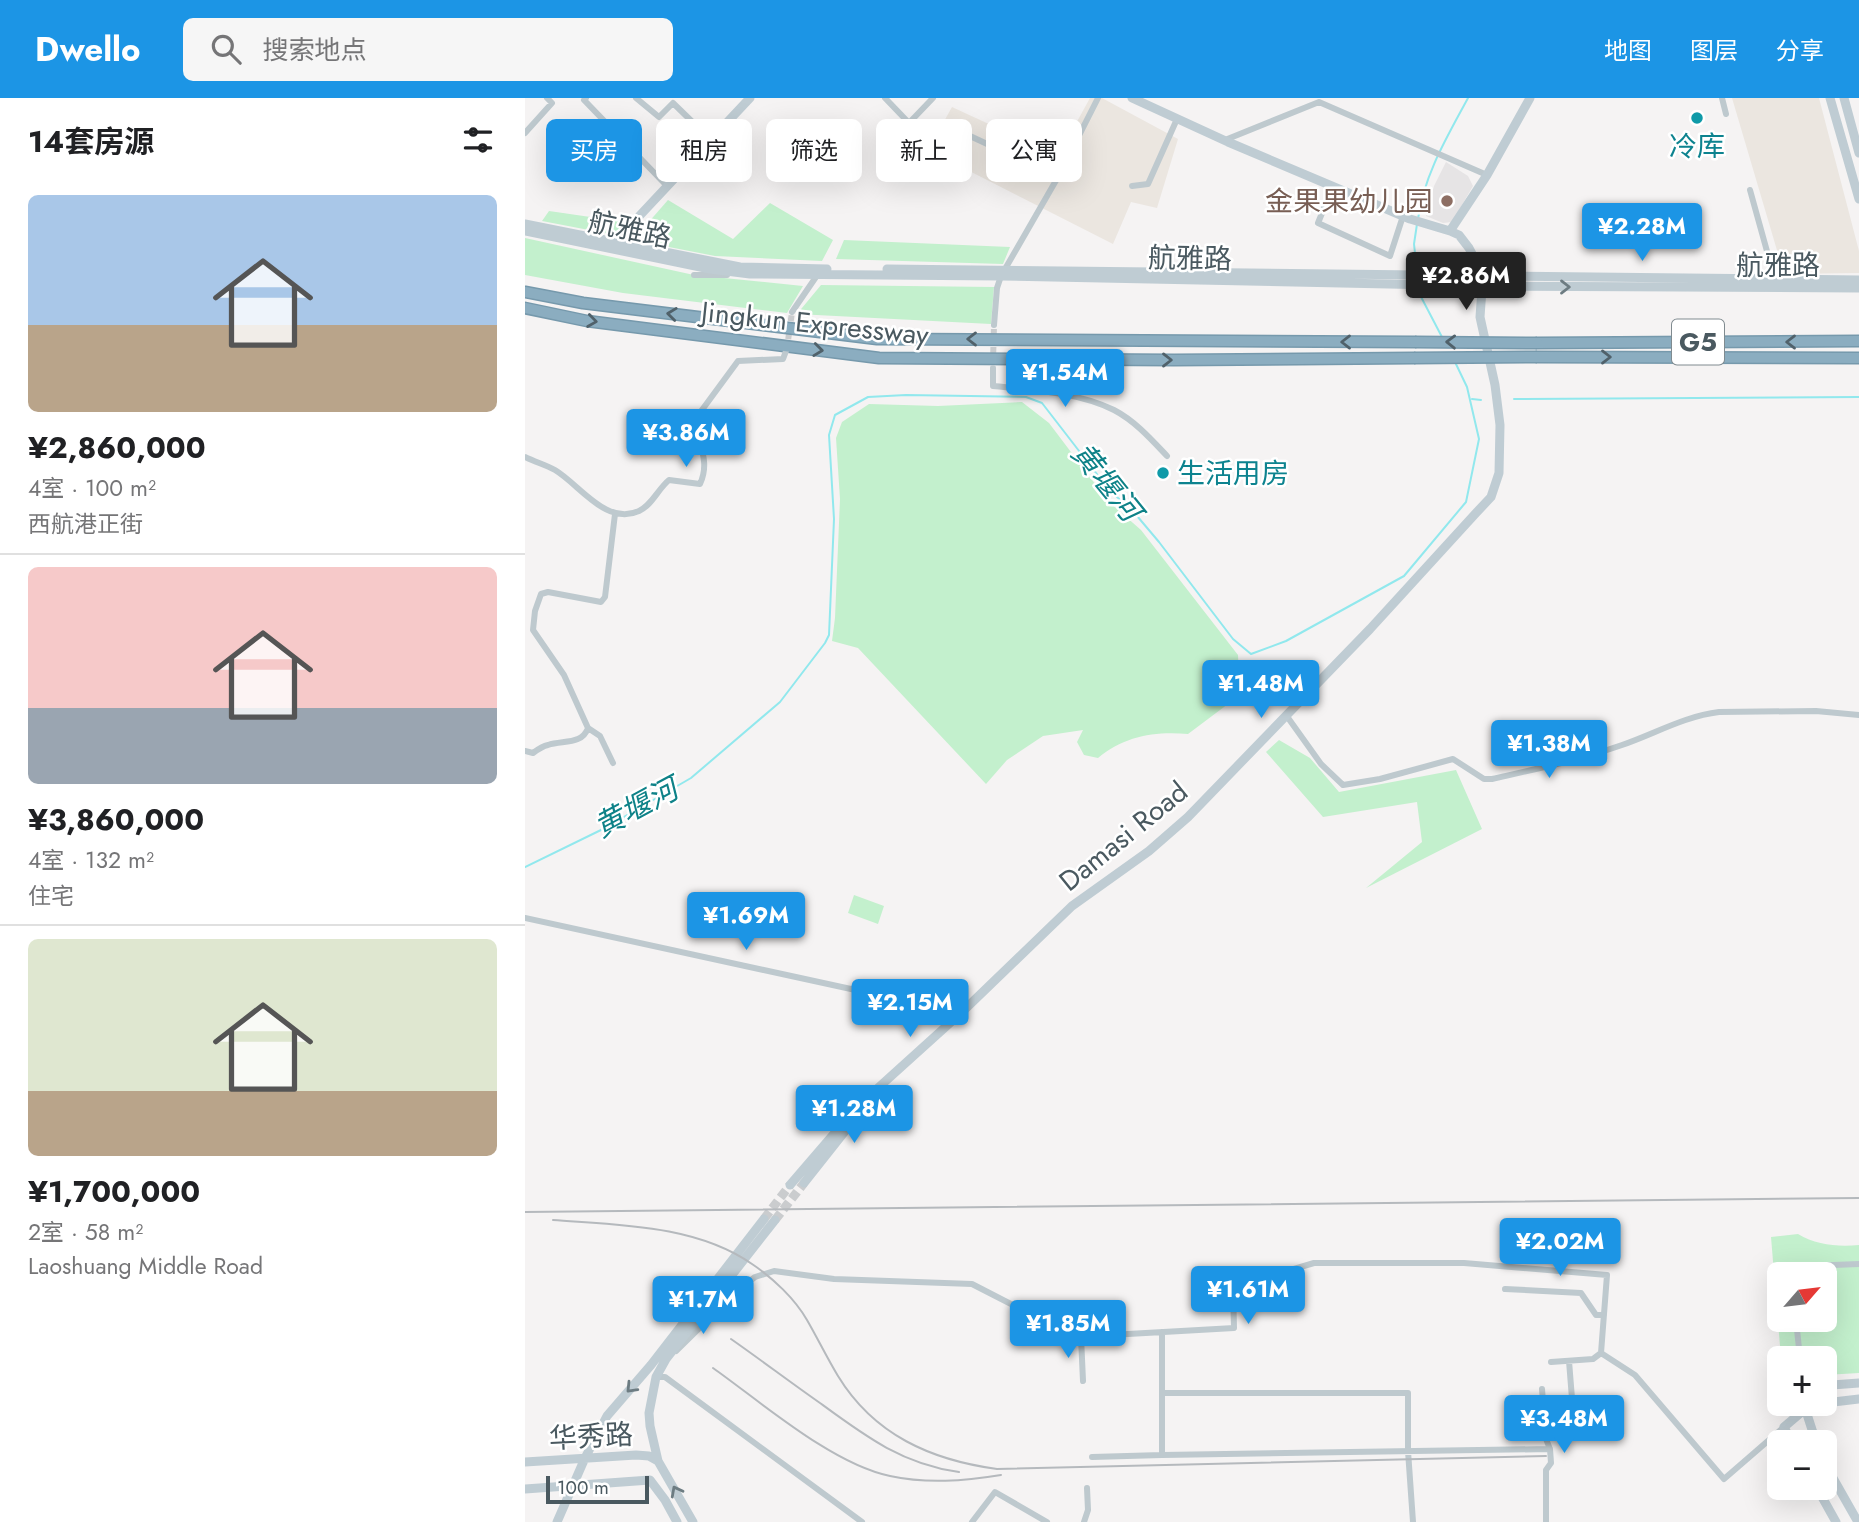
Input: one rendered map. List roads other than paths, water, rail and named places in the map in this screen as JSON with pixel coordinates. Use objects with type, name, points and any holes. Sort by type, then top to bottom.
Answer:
[{"type":"highway","name":"Jingkun Expressway","points":[[525,292],[583,303],[877,339],[1537,343],[1859,341]]},
{"type":"highway","name":"Jingkun Expressway","points":[[525,308],[587,321],[879,358],[1859,358]]},
{"type":"street","points":[[525,134],[552,103],[547,98]]},
{"type":"street","points":[[586,98],[584,100],[667,186]]},
{"type":"street","points":[[636,98],[659,117],[673,103],[690,119]]},
{"type":"street","points":[[730,119],[750,98]]},
{"type":"street","points":[[885,98],[909,122],[933,98]]},
{"type":"street","points":[[1082,130],[1098,98]]},
{"type":"street","points":[[1132,98],[1144,101],[1225,141],[1406,217],[1458,235],[1469,248],[1483,275]]},
{"type":"street","points":[[1450,231],[1487,174],[1530,98]]},
{"type":"street","points":[[1722,98],[1726,114]]},
{"type":"street","points":[[1830,98],[1859,199]]},
{"type":"street","points":[[1844,98],[1859,152]]},
{"type":"street","points":[[1225,141],[1319,103],[1487,174]]},
{"type":"street","points":[[1132,186],[1148,184],[1177,119]]},
{"type":"street","points":[[614,243],[652,195],[671,182]]},
{"type":"street","points":[[994,325],[997,288],[1003,272],[1055,182]]},
{"type":"street","points":[[1333,186],[1318,223],[1390,256],[1406,217]]},
{"type":"street","points":[[1751,190],[1775,280]]},
{"type":"street","name":"航雅路","points":[[529,224],[740,267],[1409,280],[1483,275],[1859,280]]},
{"type":"street","name":"航雅路","points":[[529,224],[710,269],[750,274],[804,274]]},
{"type":"street","name":"航雅路","points":[[818,274],[1003,272]]},
{"type":"street","points":[[694,275],[818,274]]},
{"type":"street","points":[[792,312],[818,274]]},
{"type":"street","name":"Damasi Road","points":[[879,1087],[961,1013],[1072,906],[1149,851],[1188,817],[1370,629],[1491,497],[1499,472],[1500,425],[1495,385],[1480,317],[1483,275]]},
{"type":"street","name":"航雅路","points":[[1424,280],[1483,286],[1859,288]]},
{"type":"street","points":[[525,457],[554,470],[615,514],[637,512],[648,505],[660,487],[669,480],[700,484],[705,472],[696,422],[699,414],[739,361],[783,359],[786,351]]},
{"type":"street","points":[[993,368],[993,386],[1090,399],[1116,411],[1139,427],[1167,456]]},
{"type":"street","points":[[613,762],[600,736],[588,728],[564,675],[533,630],[532,624],[541,594],[548,592],[601,602],[605,597],[615,514]]},
{"type":"street","points":[[1286,715],[1321,764],[1343,785],[1380,779],[1453,759],[1484,779],[1492,779],[1586,758],[1702,714],[1816,711],[1859,715]]},
{"type":"street","points":[[525,751],[533,753],[547,745],[580,739],[585,736],[588,728]]},
{"type":"street","points":[[525,918],[961,1013]]},
{"type":"street","points":[[804,1183],[879,1087]]},
{"type":"street","points":[[790,1185],[836,1129],[879,1087]]},
{"type":"street","points":[[557,1522],[607,1416],[651,1365],[764,1219]]},
{"type":"street","points":[[693,1522],[658,1461],[649,1413],[656,1377],[666,1359],[775,1220]]},
{"type":"street","points":[[666,1359],[689,1340],[738,1290],[755,1277],[774,1271],[834,1279],[972,1284],[1075,1337],[1234,1328],[1233,1287],[1314,1263],[1464,1263],[1607,1275],[1601,1353],[1593,1359],[1551,1362]]},
{"type":"street","points":[[1837,1265],[1859,1264]]},
{"type":"street","points":[[1505,1289],[1581,1293],[1596,1315],[1604,1315]]},
{"type":"street","points":[[1162,1332],[1162,1454]]},
{"type":"street","points":[[1081,1337],[1083,1381]]},
{"type":"street","points":[[1601,1353],[1635,1375],[1724,1479],[1796,1416]]},
{"type":"street","points":[[1569,1361],[1573,1411],[1594,1410]]},
{"type":"street","points":[[656,1377],[665,1377],[862,1522]]},
{"type":"street","points":[[1837,1385],[1859,1383]]},
{"type":"street","points":[[1542,1389],[1546,1440],[1551,1463],[1546,1470],[1546,1522]]},
{"type":"street","points":[[1163,1392],[1408,1393],[1408,1451],[1413,1522]]},
{"type":"street","points":[[1837,1402],[1859,1399]]},
{"type":"street","points":[[1092,1457],[1550,1449]]},
{"type":"street","name":"华秀路","points":[[525,1462],[636,1455],[649,1456],[658,1461]]},
{"type":"street","name":"华秀路","points":[[525,1489],[650,1480],[677,1522]]},
{"type":"street","points":[[1837,1485],[1858,1522]]},
{"type":"street","points":[[1084,1522],[1088,1510],[1087,1488]]},
{"type":"street","points":[[972,1522],[995,1492],[1047,1522]]},
{"type":"street","points":[[1824,1500],[1836,1522]]},
{"type":"waterway","name":"黄堰河","points":[[1418,219],[1431,172],[1468,98]]},
{"type":"waterway","name":"黄堰河","points":[[1417,224],[1414,244],[1417,271]]},
{"type":"waterway","name":"黄堰河","points":[[1418,287],[1443,339]]},
{"type":"waterway","name":"黄堰河","points":[[525,867],[603,829],[691,778],[780,702],[825,643],[829,635],[834,519],[829,435],[835,415],[868,397],[1026,397],[1042,403],[1110,491],[1132,510],[1159,542],[1233,639],[1251,654],[1286,641],[1404,576],[1466,502],[1479,439],[1467,387],[1455,362]]},
{"type":"waterway","points":[[1514,399],[1859,397]]},
{"type":"waterway","points":[[1472,399],[1481,400]]},
{"type":"tunnel","points":[[787,348],[792,312]]},
{"type":"tunnel","points":[[993,362],[994,325]]},
{"type":"tunnel","points":[[775,1220],[804,1183]]},
{"type":"tunnel","points":[[764,1219],[790,1185]]},
{"type":"railway","points":[[525,1212],[1859,1198]]},
{"type":"railway","points":[[553,1220],[656,1229],[707,1241],[730,1251],[760,1270],[790,1297],[807,1320],[852,1397],[869,1414],[906,1441],[949,1459],[973,1465],[997,1469],[1546,1456]]},
{"type":"railway","points":[[731,1339],[885,1447],[920,1462],[959,1472]]},
{"type":"railway","points":[[713,1368],[821,1446],[868,1469],[890,1476],[932,1481],[1001,1475]]},
{"type":"place","name":"冷库","points":[[1697,118]]},
{"type":"place","name":"金果果幼儿园","points":[[1447,201]]},
{"type":"place","name":"生活用房","points":[[1163,473]]}]
